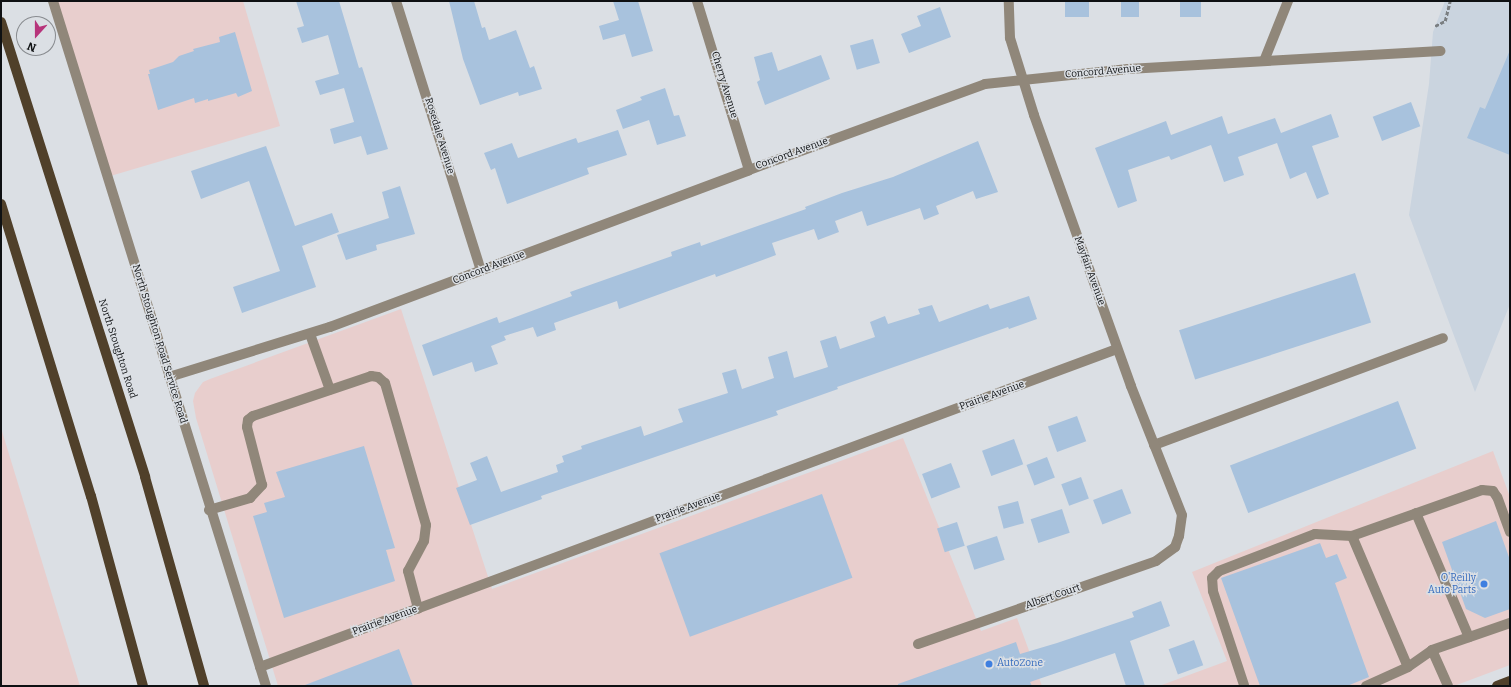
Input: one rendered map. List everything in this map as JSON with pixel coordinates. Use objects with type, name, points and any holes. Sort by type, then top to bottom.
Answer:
[{"type":"main road","name":"North Stoughton Road","points":[[1,22],[145,477],[204,686]]},
{"type":"main road","points":[[1,204],[91,496],[143,686]]},
{"type":"main road","points":[[1497,686],[1510,681]]},
{"type":"street","name":"North Stoughton Road Service Road","points":[[53,1],[209,510],[266,686]]},
{"type":"street","name":"Rosedale Avenue","points":[[396,1],[481,271]]},
{"type":"street","name":"Cherry Avenue","points":[[697,1],[749,170]]},
{"type":"street","name":"Mayfair Avenue","points":[[1009,1],[1010,38],[1022,79],[1117,349],[1182,515],[1179,536]]},
{"type":"street","points":[[1264,60],[1288,1]]},
{"type":"street","name":"Concord Avenue","points":[[169,377],[310,334],[749,170],[985,84],[1022,79],[1264,60],[1440,51]]},
{"type":"street","points":[[310,334],[330,390]]},
{"type":"street","points":[[1154,445],[1443,338]]},
{"type":"street","name":"Prairie Avenue","points":[[260,667],[1117,349]]},
{"type":"street","points":[[209,510],[250,498],[262,485],[247,427],[248,420],[253,416],[371,376],[378,377],[385,383],[426,525],[424,541],[408,571],[418,609]]},
{"type":"street","points":[[1242,686],[1213,591],[1212,578],[1219,571],[1314,534],[1352,536],[1482,490],[1493,491],[1510,532]]},
{"type":"street","points":[[1416,513],[1469,637]]},
{"type":"street","name":"Albert Court","points":[[918,644],[1156,561],[1175,546],[1179,536]]},
{"type":"street","points":[[1352,536],[1408,667]]},
{"type":"street","points":[[1366,686],[1408,667],[1432,650],[1510,623]]},
{"type":"street","points":[[1432,650],[1448,686]]},
{"type":"path","points":[[1435,26],[1445,21],[1450,1]]},
{"type":"shaded area","points":[[53,1],[243,1],[280,126],[107,177]]},
{"type":"shaded area","points":[[1445,1],[1510,1],[1510,304],[1475,392],[1409,215],[1429,84],[1433,32]]},
{"type":"shaded area","points":[[401,309],[492,589],[903,438],[981,631],[1017,618],[1042,686],[278,686],[196,418],[193,401],[195,393],[203,382],[210,379]]},
{"type":"shaded area","points":[[1,428],[80,686],[1,686]]},
{"type":"shaded area","points":[[1493,451],[1510,497],[1510,665],[1454,686],[1159,686],[1227,661],[1192,572]]},
{"type":"building","points":[[296,1],[339,1],[359,68],[362,67],[388,149],[367,155],[361,136],[334,144],[330,129],[354,122],[344,88],[320,95],[315,81],[339,74],[328,35],[302,43],[297,28],[304,26]]},
{"type":"building","points":[[449,1],[474,1],[482,28],[485,27],[489,40],[516,30],[530,68],[534,66],[542,89],[519,96],[518,92],[480,105],[463,59]]},
{"type":"building","points":[[613,1],[638,1],[653,51],[632,57],[625,34],[603,40],[599,26],[619,20]]},
{"type":"building","points":[[1065,1],[1089,1],[1089,17],[1065,17]]},
{"type":"building","points":[[1121,1],[1139,1],[1139,17],[1121,17]]},
{"type":"building","points":[[1180,1],[1201,1],[1201,17],[1180,17]]},
{"type":"building","points":[[940,7],[951,37],[909,53],[901,34],[921,26],[917,16]]},
{"type":"building","points":[[235,32],[252,91],[238,97],[236,93],[195,103],[194,98],[158,110],[148,74],[150,74],[149,70],[173,62],[179,56],[194,51],[193,49],[220,42],[219,37]]},
{"type":"building","points":[[873,39],[880,63],[857,70],[850,46]]},
{"type":"building","points":[[1510,50],[1510,155],[1467,138],[1480,107],[1485,109]]},
{"type":"building","points":[[772,52],[778,71],[821,55],[830,79],[765,105],[757,82],[760,80],[754,57]]},
{"type":"building","points":[[665,88],[674,116],[679,115],[686,136],[657,145],[649,120],[623,129],[616,110],[642,100],[640,97]]},
{"type":"building","points":[[1411,102],[1420,126],[1382,141],[1373,117]]},
{"type":"building","points":[[1331,114],[1339,137],[1312,146],[1329,194],[1317,199],[1306,172],[1290,179],[1277,143],[1238,157],[1244,175],[1224,182],[1211,145],[1171,160],[1169,156],[1128,170],[1137,201],[1118,208],[1095,148],[1166,121],[1171,135],[1222,116],[1228,134],[1275,118],[1281,133]]},
{"type":"building","points":[[618,130],[627,155],[587,168],[589,174],[507,204],[495,168],[491,170],[484,153],[512,143],[518,158],[576,138],[578,143]]},
{"type":"building","points":[[978,141],[998,192],[976,199],[973,191],[936,206],[939,214],[924,220],[920,208],[867,226],[862,211],[835,221],[839,232],[818,240],[814,229],[772,243],[776,255],[716,277],[715,274],[619,309],[617,301],[554,323],[556,330],[537,337],[533,327],[504,336],[506,340],[491,346],[498,364],[475,372],[472,362],[433,376],[422,345],[497,317],[499,323],[572,296],[570,292],[672,256],[671,252],[700,242],[701,246],[806,209],[805,207],[842,193],[893,177]]},
{"type":"building","points":[[266,146],[295,226],[332,213],[339,232],[302,246],[316,287],[242,313],[233,287],[280,271],[249,181],[201,199],[191,171]]},
{"type":"building","points":[[400,186],[415,234],[376,245],[377,250],[346,260],[337,235],[389,218],[382,192]]},
{"type":"building","points":[[1355,273],[1371,322],[1195,380],[1179,330]]},
{"type":"building","points":[[1029,296],[1037,319],[1009,329],[1008,327],[837,387],[838,389],[776,411],[778,415],[541,496],[542,499],[470,525],[456,488],[477,480],[470,463],[487,456],[501,492],[558,472],[556,465],[564,462],[562,456],[582,449],[581,446],[641,426],[644,436],[683,422],[678,409],[728,393],[722,373],[736,369],[742,389],[774,378],[768,357],[787,351],[794,378],[828,367],[820,341],[836,336],[840,349],[875,337],[870,322],[885,316],[888,324],[920,314],[918,309],[932,305],[939,322],[988,304],[990,309]]},
{"type":"building","points":[[1398,401],[1416,449],[1248,513],[1230,466]]},
{"type":"building","points":[[1077,416],[1086,441],[1057,452],[1048,427]]},
{"type":"building","points":[[1014,439],[1023,464],[991,476],[982,451]]},
{"type":"building","points":[[364,446],[395,548],[386,550],[395,581],[284,618],[253,516],[267,512],[264,503],[285,497],[276,472]]},
{"type":"building","points":[[1047,457],[1055,478],[1034,485],[1026,465]]},
{"type":"building","points":[[951,463],[960,487],[931,498],[922,474]]},
{"type":"building","points":[[1081,477],[1089,499],[1069,506],[1061,484]]},
{"type":"building","points":[[1122,489],[1131,513],[1102,524],[1093,500]]},
{"type":"building","points":[[822,494],[852,578],[690,637],[659,553]]},
{"type":"building","points":[[1018,501],[1024,523],[1004,529],[998,506]]},
{"type":"building","points":[[1062,509],[1070,533],[1038,543],[1031,519]]},
{"type":"building","name":"O'Reilly Auto Parts","points":[[1496,521],[1510,560],[1510,609],[1485,618],[1466,609],[1442,542]]},
{"type":"building","points":[[957,522],[965,546],[945,552],[937,528]]},
{"type":"building","points":[[997,536],[1005,560],[974,570],[967,546]]},
{"type":"building","points":[[1320,543],[1326,558],[1337,554],[1347,578],[1335,583],[1369,677],[1347,686],[1260,686],[1221,578]]},
{"type":"building","points":[[1161,601],[1170,626],[1130,641],[1145,686],[1126,686],[1115,653],[1030,682],[1032,686],[898,686],[898,684],[1016,642],[1020,654],[1057,643],[1134,617],[1132,612]]},
{"type":"building","points":[[1194,640],[1203,665],[1178,675],[1169,649]]},
{"type":"building","points":[[399,649],[413,686],[305,685]]},
{"type":"place","name":"O'Reilly Auto Parts","points":[[1484,584]]},
{"type":"place","name":"AutoZone","points":[[989,664]]}]
